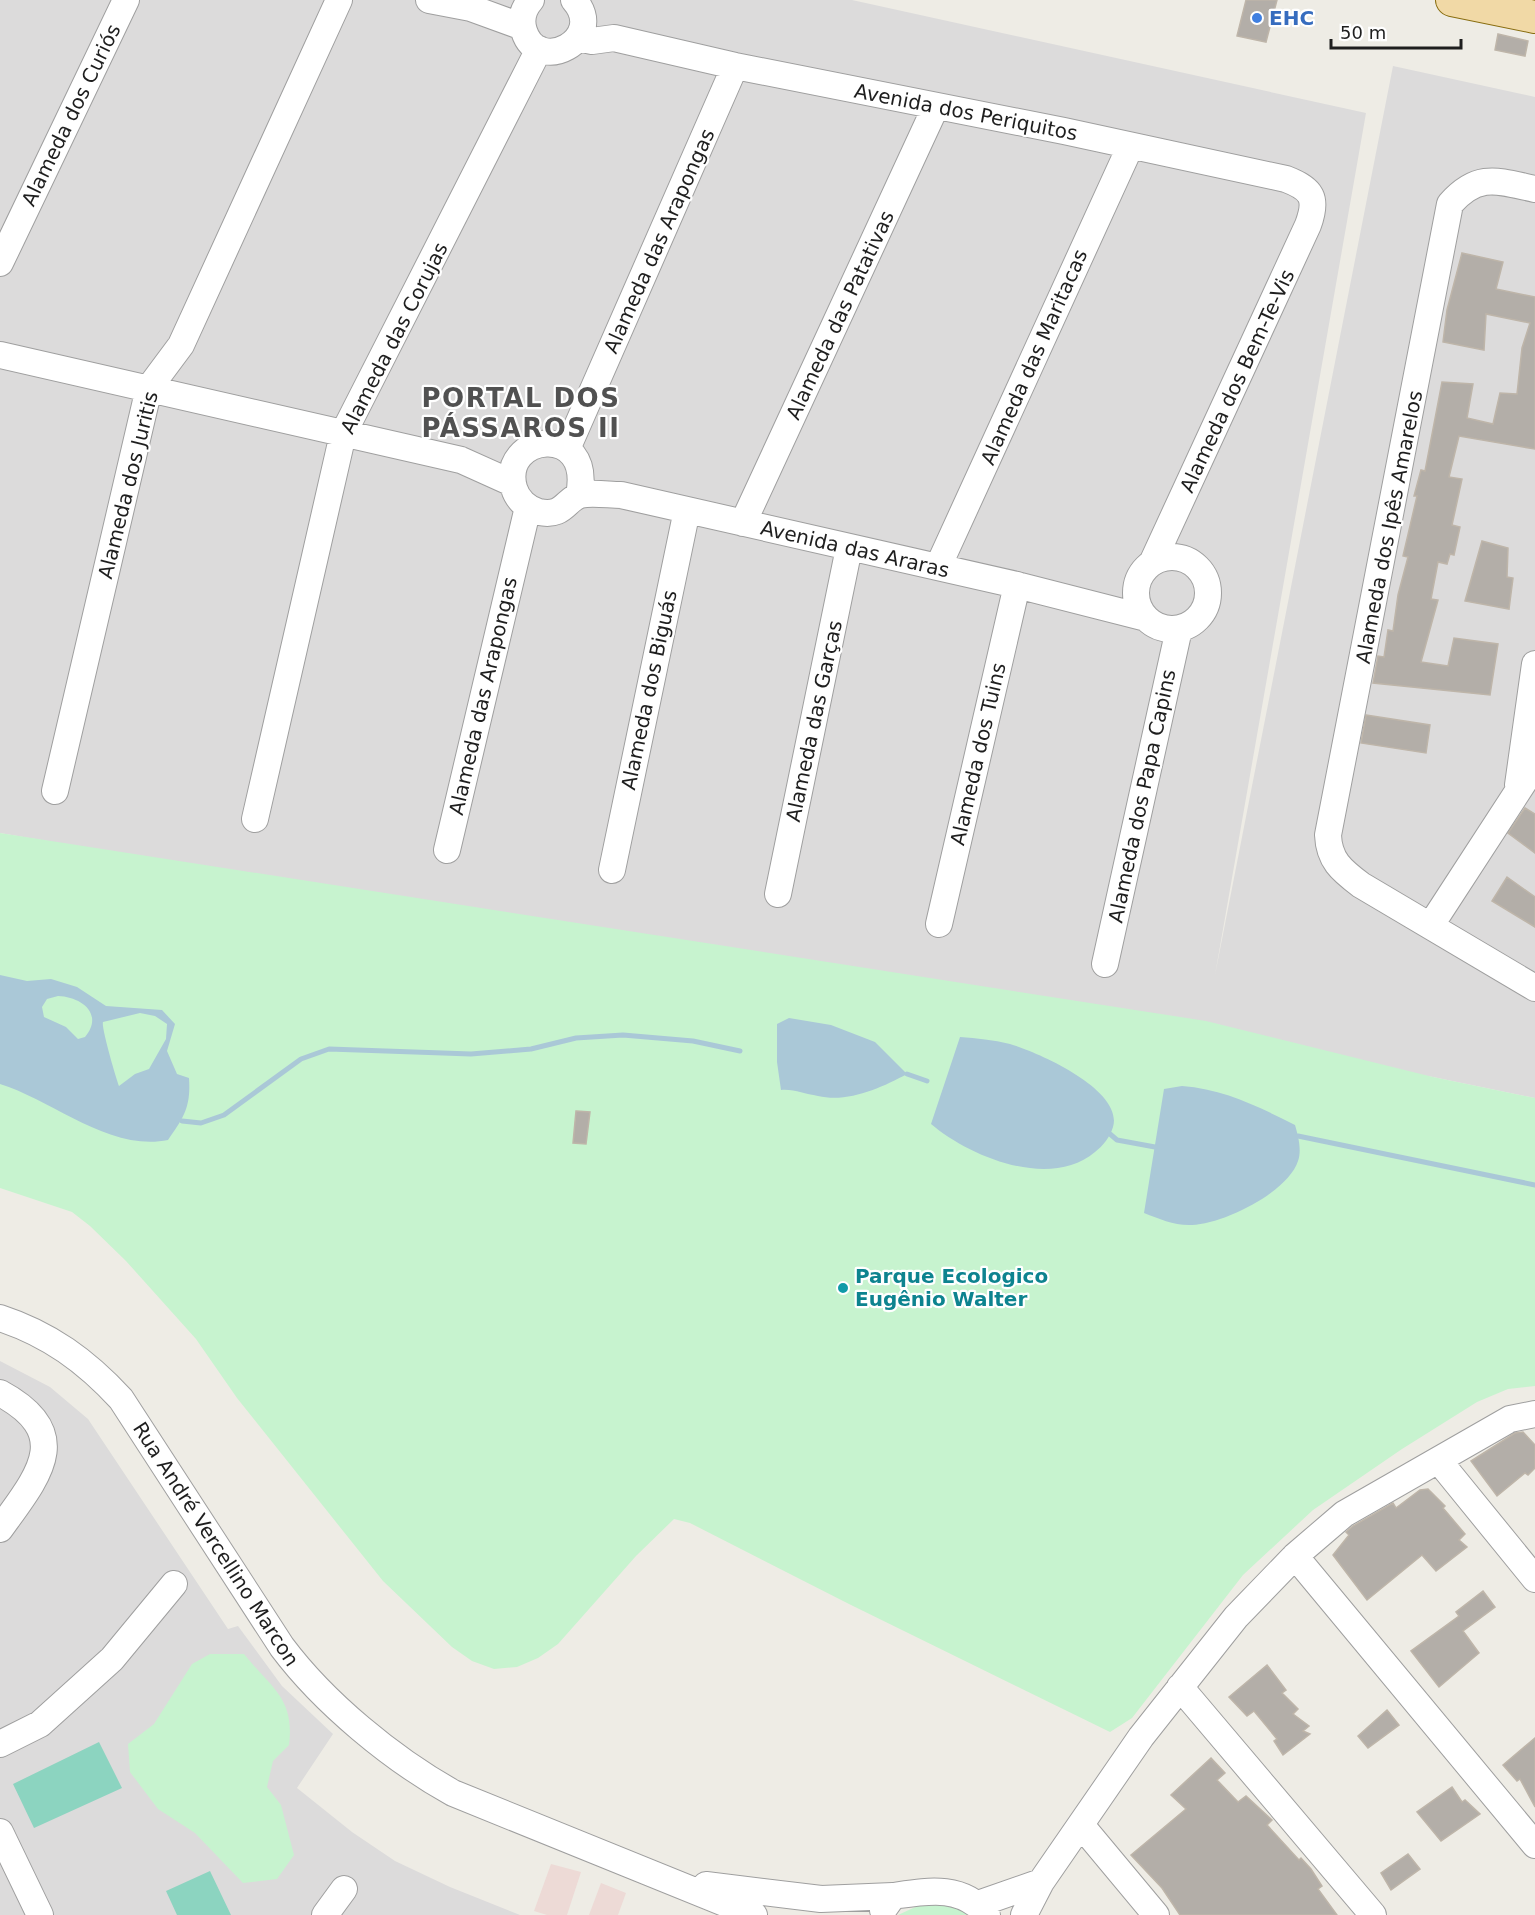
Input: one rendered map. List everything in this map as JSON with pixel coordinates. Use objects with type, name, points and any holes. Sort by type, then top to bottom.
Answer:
[{"type":"main road","points":[[1452,0],[1535,17]]},
{"type":"street","name":"Alameda dos Curiós","points":[[0,263],[126,0]]},
{"type":"street","name":"Alameda dos Juritis","points":[[55,791],[149,388],[181,345],[339,0]]},
{"type":"street","points":[[429,0],[471,8],[527,10],[526,36],[539,49],[556,52],[565,49],[578,20]]},
{"type":"street","name":"Avenida dos Periquitos","points":[[578,20],[592,40],[614,38],[735,66],[1064,131],[1286,179],[1305,187],[1312,198]]},
{"type":"street","name":"Alameda das Corujas","points":[[255,819],[344,434],[539,49]]},
{"type":"street","name":"Alameda das Arapongas","points":[[567,449],[735,66]]},
{"type":"street","name":"Alameda das Patativas","points":[[743,524],[936,106]]},
{"type":"street","name":"Alameda das Maritacas","points":[[938,567],[1130,147]]},
{"type":"street","name":"Alameda dos Ipês Amarelos","points":[[1431,925],[1361,885],[1342,871],[1329,850],[1328,834],[1450,204],[1462,189],[1479,181],[1497,181],[1535,189]]},
{"type":"street","name":"Alameda dos Bem-Te-Vis","points":[[1152,563],[1308,225],[1314,208],[1312,198]]},
{"type":"street","points":[[0,355],[461,459],[518,458]]},
{"type":"street","points":[[541,443],[555,443],[567,449],[577,459],[580,483],[562,509],[551,512],[528,507],[515,492],[512,483],[513,470],[518,458],[528,448],[541,443]]},
{"type":"street","points":[[461,459],[512,483]]},
{"type":"street","name":"Avenida das Araras","points":[[580,483],[621,495],[1017,585],[1142,617]]},
{"type":"street","name":"Alameda das Arapongas","points":[[447,850],[528,507]]},
{"type":"street","name":"Alameda dos Biguás","points":[[612,870],[687,510]]},
{"type":"street","name":"Alameda das Garças","points":[[778,894],[849,548]]},
{"type":"street","points":[[1179,557],[1197,568],[1208,586],[1207,600],[1202,613],[1192,623],[1179,629],[1165,629],[1142,617],[1136,600],[1137,586],[1142,573],[1152,563],[1165,558],[1179,557]]},
{"type":"street","name":"Alameda dos Tuins","points":[[939,924],[1017,585]]},
{"type":"street","points":[[1089,603],[1137,586]]},
{"type":"street","name":"Alameda dos Papa Capins","points":[[1105,964],[1179,629]]},
{"type":"street","points":[[1517,794],[1534,671]]},
{"type":"street","points":[[1535,765],[1431,925],[1535,988]]},
{"type":"street","name":"Rua André Vercellino Marcon","points":[[0,1318],[26,1326],[56,1342],[99,1375],[121,1399],[282,1647],[301,1673],[339,1710],[427,1779],[453,1793],[754,1915]]},
{"type":"street","points":[[0,1393],[31,1413],[42,1429],[45,1448],[27,1492],[0,1529]]},
{"type":"street","points":[[1024,1915],[1041,1882],[1141,1737],[1236,1617],[1295,1556],[1344,1514],[1510,1419],[1535,1414]]},
{"type":"street","points":[[1439,1461],[1535,1579]]},
{"type":"street","points":[[1295,1556],[1535,1845]]},
{"type":"street","points":[[0,1744],[40,1724],[112,1659],[174,1584]]},
{"type":"street","points":[[1180,1687],[1372,1915]]},
{"type":"street","points":[[1081,1825],[1155,1915]]},
{"type":"street","points":[[0,1832],[36,1914]]},
{"type":"street","name":"Rua André Vercellino Marcon","points":[[662,1878],[788,1897],[868,1899],[886,1906],[946,1891],[982,1909]]},
{"type":"street","points":[[982,1909],[1041,1882]]},
{"type":"street","points":[[325,1915],[344,1889]]},
{"type":"shaded area","points":[[0,0],[852,0],[1366,113],[1215,975],[1393,66],[1535,97],[1535,1098],[1433,1077],[0,833]]},
{"type":"shaded area","points":[[0,1361],[50,1387],[88,1419],[228,1629],[238,1626],[282,1686],[333,1734],[297,1788],[352,1832],[395,1861],[450,1887],[520,1915],[0,1915]]},
{"type":"shaded area","points":[[551,1864],[581,1872],[567,1915],[547,1915],[534,1911]]},
{"type":"shaded area","points":[[601,1883],[626,1893],[618,1915],[589,1915]]},
{"type":"green space","name":"Parque Ecologico Eugênio Walter","points":[[0,833],[1206,1021],[1433,1077],[1535,1098],[1535,1386],[1508,1389],[1477,1402],[1402,1449],[1313,1510],[1243,1575],[1132,1718],[1110,1732],[690,1523],[674,1519],[636,1556],[558,1644],[538,1658],[517,1667],[494,1669],[472,1661],[452,1647],[383,1581],[237,1398],[196,1339],[126,1261],[72,1212],[0,1188]]},
{"type":"green space","points":[[210,1654],[244,1654],[272,1685],[285,1705],[290,1729],[289,1745],[273,1761],[267,1787],[281,1805],[294,1855],[277,1879],[243,1883],[195,1833],[158,1809],[130,1772],[128,1744],[154,1724],[192,1664]]},
{"type":"green space","points":[[99,1742],[122,1788],[34,1828],[13,1784]]},
{"type":"green space","points":[[210,1871],[231,1915],[177,1915],[166,1891]]},
{"type":"green space","points":[[924,1903],[956,1906],[971,1915],[898,1915]]},
{"type":"water","points":[[0,975],[27,981],[51,979],[77,987],[106,1006],[162,1010],[175,1024],[167,1051],[177,1074],[189,1078],[189,1097],[185,1111],[168,1140],[146,1142],[125,1139],[103,1132],[20,1091],[0,1084]],"holes":[[[58,996],[75,1000],[88,1008],[92,1021],[85,1037],[78,1039],[66,1027],[44,1017],[42,1007],[47,999]],[[140,1013],[155,1016],[167,1024],[166,1039],[149,1069],[135,1074],[119,1086],[106,1042],[103,1022]]]},
{"type":"water","points":[[789,1018],[831,1025],[875,1042],[907,1074],[875,1089],[852,1096],[829,1098],[781,1090],[777,1062],[777,1024]]},
{"type":"water","points":[[960,1037],[985,1039],[1023,1048],[1058,1064],[1093,1087],[1113,1113],[1113,1127],[1106,1141],[1095,1152],[1077,1163],[1056,1168],[1034,1169],[1011,1165],[988,1157],[947,1136],[931,1124]]},
{"type":"water","points":[[1182,1086],[1227,1095],[1295,1125],[1300,1152],[1292,1173],[1269,1195],[1221,1219],[1192,1225],[1168,1222],[1144,1213],[1164,1089]]},
{"type":"building","name":"EHC","points":[[1246,0],[1277,0],[1266,42],[1237,36]]},
{"type":"building","points":[[1498,34],[1528,41],[1525,56],[1495,50]]},
{"type":"building","points":[[1462,253],[1503,262],[1496,289],[1535,297],[1535,449],[1459,436],[1449,477],[1462,479],[1452,525],[1460,527],[1454,555],[1450,554],[1447,564],[1438,562],[1431,599],[1438,600],[1421,662],[1448,666],[1454,638],[1498,644],[1490,695],[1373,683],[1378,656],[1384,657],[1388,630],[1393,631],[1398,595],[1408,557],[1403,556],[1417,496],[1414,496],[1421,470],[1425,471],[1442,382],[1473,384],[1467,418],[1493,424],[1500,393],[1517,394],[1522,348],[1530,323],[1486,314],[1484,350],[1443,342],[1447,310]]},
{"type":"building","points":[[1482,541],[1508,548],[1507,577],[1513,578],[1509,609],[1465,601]]},
{"type":"building","points":[[1366,715],[1430,725],[1426,753],[1361,743]]},
{"type":"building","points":[[1525,808],[1535,814],[1535,853],[1508,833]]},
{"type":"building","points":[[1507,877],[1535,897],[1535,927],[1492,901]]},
{"type":"building","points":[[576,1111],[590,1112],[586,1144],[573,1143]]},
{"type":"building","points":[[1523,1432],[1535,1445],[1535,1468],[1528,1475],[1525,1473],[1497,1496],[1471,1461],[1515,1433]]},
{"type":"building","points":[[1428,1489],[1445,1506],[1443,1508],[1465,1534],[1459,1540],[1467,1547],[1436,1571],[1422,1555],[1367,1600],[1333,1555],[1349,1535],[1346,1532],[1353,1526],[1393,1503],[1396,1508],[1420,1490]]},
{"type":"building","points":[[1483,1591],[1495,1607],[1463,1631],[1479,1653],[1439,1687],[1411,1651],[1459,1616],[1456,1612]]},
{"type":"building","points":[[1267,1665],[1286,1690],[1282,1693],[1298,1709],[1293,1714],[1309,1726],[1303,1731],[1310,1734],[1283,1755],[1274,1741],[1277,1739],[1254,1711],[1247,1716],[1229,1697]]},
{"type":"building","points":[[1387,1710],[1399,1725],[1368,1748],[1358,1736]]},
{"type":"building","points":[[1535,1738],[1535,1807],[1520,1779],[1517,1781],[1503,1765]]},
{"type":"building","points":[[1211,1758],[1225,1773],[1217,1780],[1238,1802],[1246,1796],[1272,1820],[1267,1825],[1299,1860],[1301,1858],[1311,1869],[1322,1886],[1318,1889],[1337,1915],[1180,1915],[1162,1888],[1131,1855],[1186,1809],[1171,1795]]},
{"type":"building","points":[[1452,1787],[1462,1802],[1465,1800],[1480,1814],[1441,1841],[1417,1812]]},
{"type":"building","points":[[1408,1854],[1420,1869],[1391,1890],[1381,1873]]},
{"type":"waterway","points":[[182,1121],[201,1123],[224,1115],[301,1059],[329,1049],[471,1054],[531,1049],[576,1038],[623,1035],[693,1041],[740,1051]]},
{"type":"waterway","points":[[907,1074],[927,1081]]},
{"type":"waterway","points":[[1110,1134],[1117,1140],[1155,1147]]},
{"type":"waterway","points":[[1298,1136],[1535,1185]]},
{"type":"place","name":"EHC","points":[[1257,18]]},
{"type":"place","name":"Parque Ecologico Eugênio Walter","points":[[843,1288]]},
{"type":"district","name":"PORTAL DOS PÁSSAROS II","points":[[521,412]]}]
